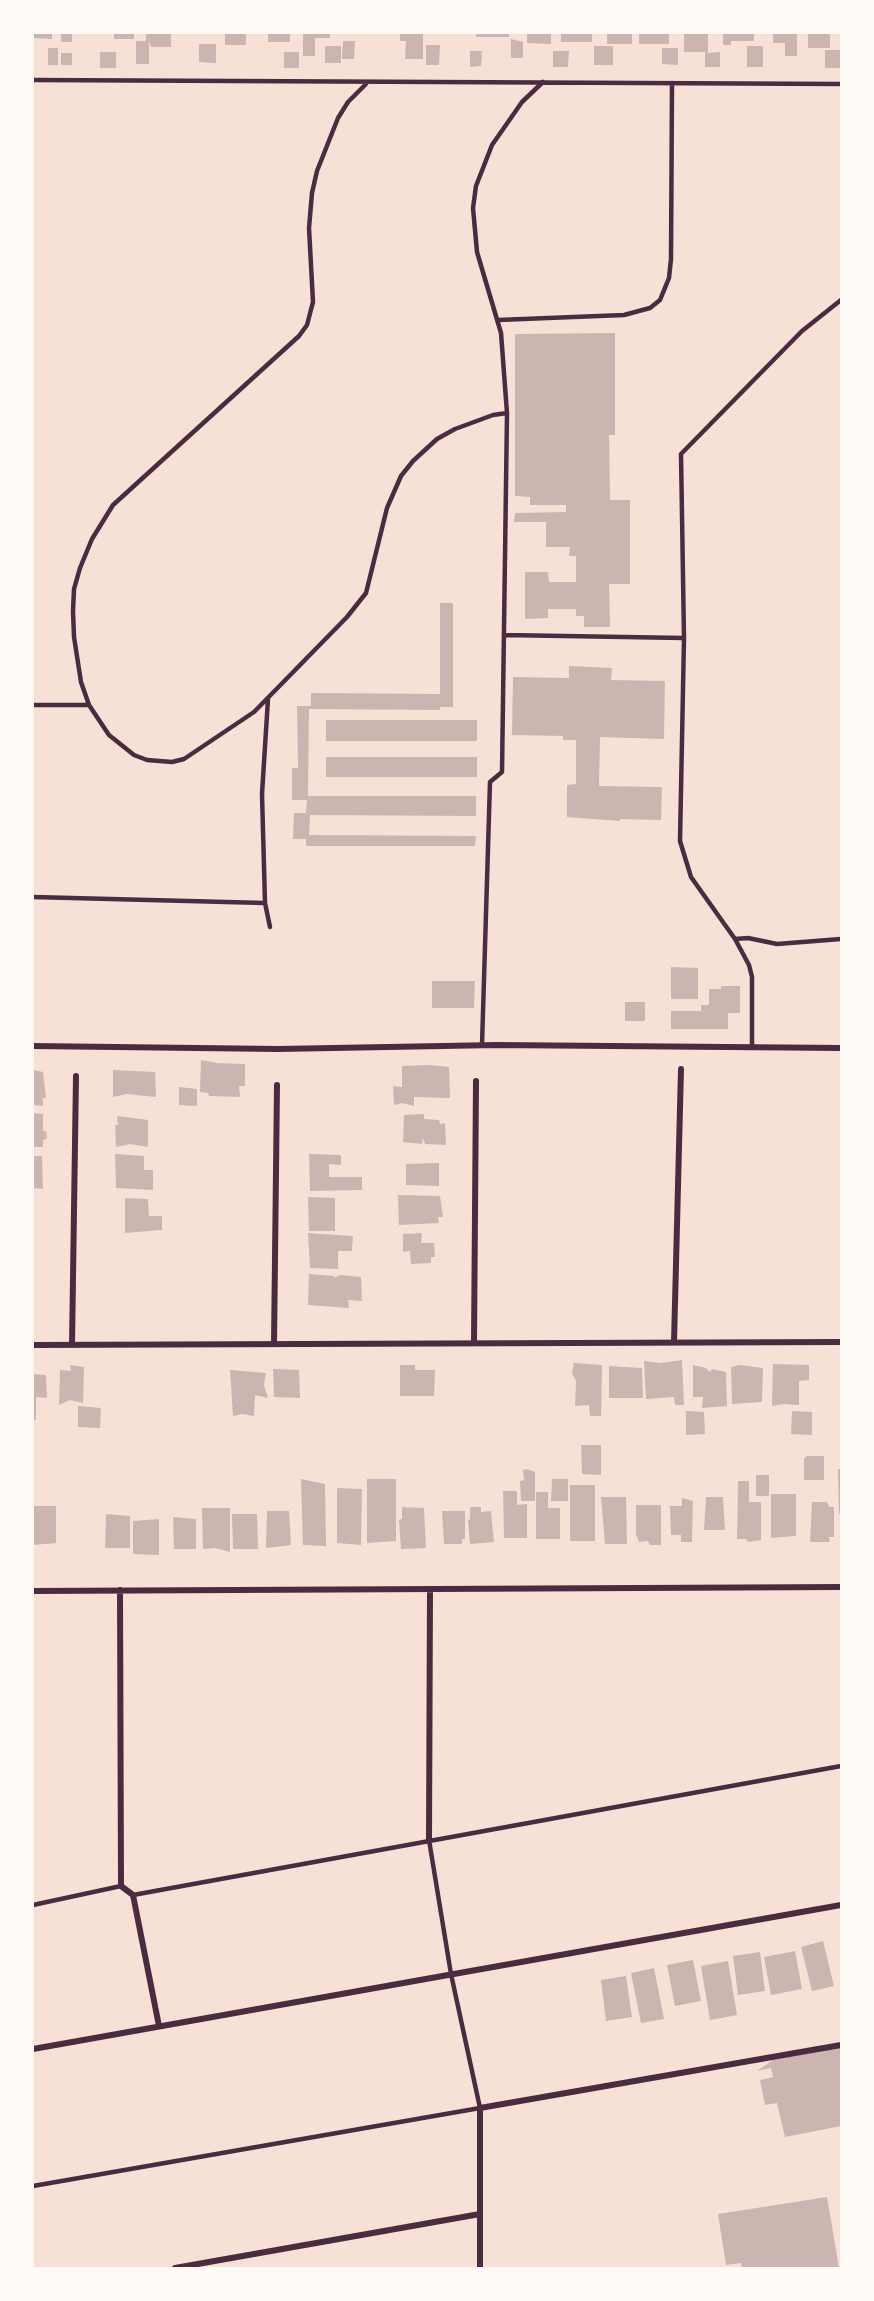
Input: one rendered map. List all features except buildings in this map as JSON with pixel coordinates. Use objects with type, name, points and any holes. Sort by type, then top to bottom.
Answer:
[{"type":"street","points":[[33,1047],[278,1049],[482,1045],[841,1048]]},
{"type":"street","points":[[674,1342],[681,1069]]},
{"type":"street","points":[[72,1345],[76,1076]]},
{"type":"street","points":[[474,1343],[476,1081]]},
{"type":"street","points":[[274,1344],[277,1085]]},
{"type":"street","points":[[33,1345],[841,1342]]},
{"type":"street","points":[[33,1591],[841,1587]]},
{"type":"street","points":[[429,1840],[430,1589]]},
{"type":"street","points":[[120,1590],[121,1886],[133,1895],[159,2026]]},
{"type":"street","points":[[33,2049],[841,1905]]},
{"type":"street","points":[[480,2268],[480,2108],[841,2044]]},
{"type":"street","points":[[175,2268],[480,2214]]},
{"type":"lane","points":[[33,80],[366,84],[543,82],[841,84]]},
{"type":"lane","points":[[482,1045],[490,782],[502,772],[507,413],[504,354],[498,320],[477,252],[473,208],[476,186],[483,165],[504,125],[522,102],[543,82]]},
{"type":"lane","points":[[366,84],[348,102],[338,118],[317,171],[309,228],[313,302],[307,325],[299,336],[113,506],[92,539],[74,589],[73,611],[77,660],[89,705],[110,735],[122,747],[147,760],[172,762],[184,759],[254,712],[347,617],[366,593],[387,508],[401,476],[413,461],[437,439],[455,429],[493,414],[507,413]]},
{"type":"lane","points":[[498,320],[624,315],[650,308],[660,300],[669,278],[671,259],[672,84]]},
{"type":"lane","points":[[752,1047],[752,977],[747,960],[691,877],[680,841],[684,638],[681,454],[802,331],[841,300]]},
{"type":"lane","points":[[504,635],[684,638]]},
{"type":"lane","points":[[268,699],[262,794],[265,903],[270,927]]},
{"type":"lane","points":[[33,705],[89,705]]},
{"type":"lane","points":[[33,897],[265,903]]},
{"type":"lane","points":[[735,939],[748,938],[777,944],[841,939]]},
{"type":"lane","points":[[133,1895],[841,1766]]},
{"type":"lane","points":[[33,2186],[480,2108],[451,1974],[429,1840]]},
{"type":"lane","points":[[33,1905],[121,1886]]}]
